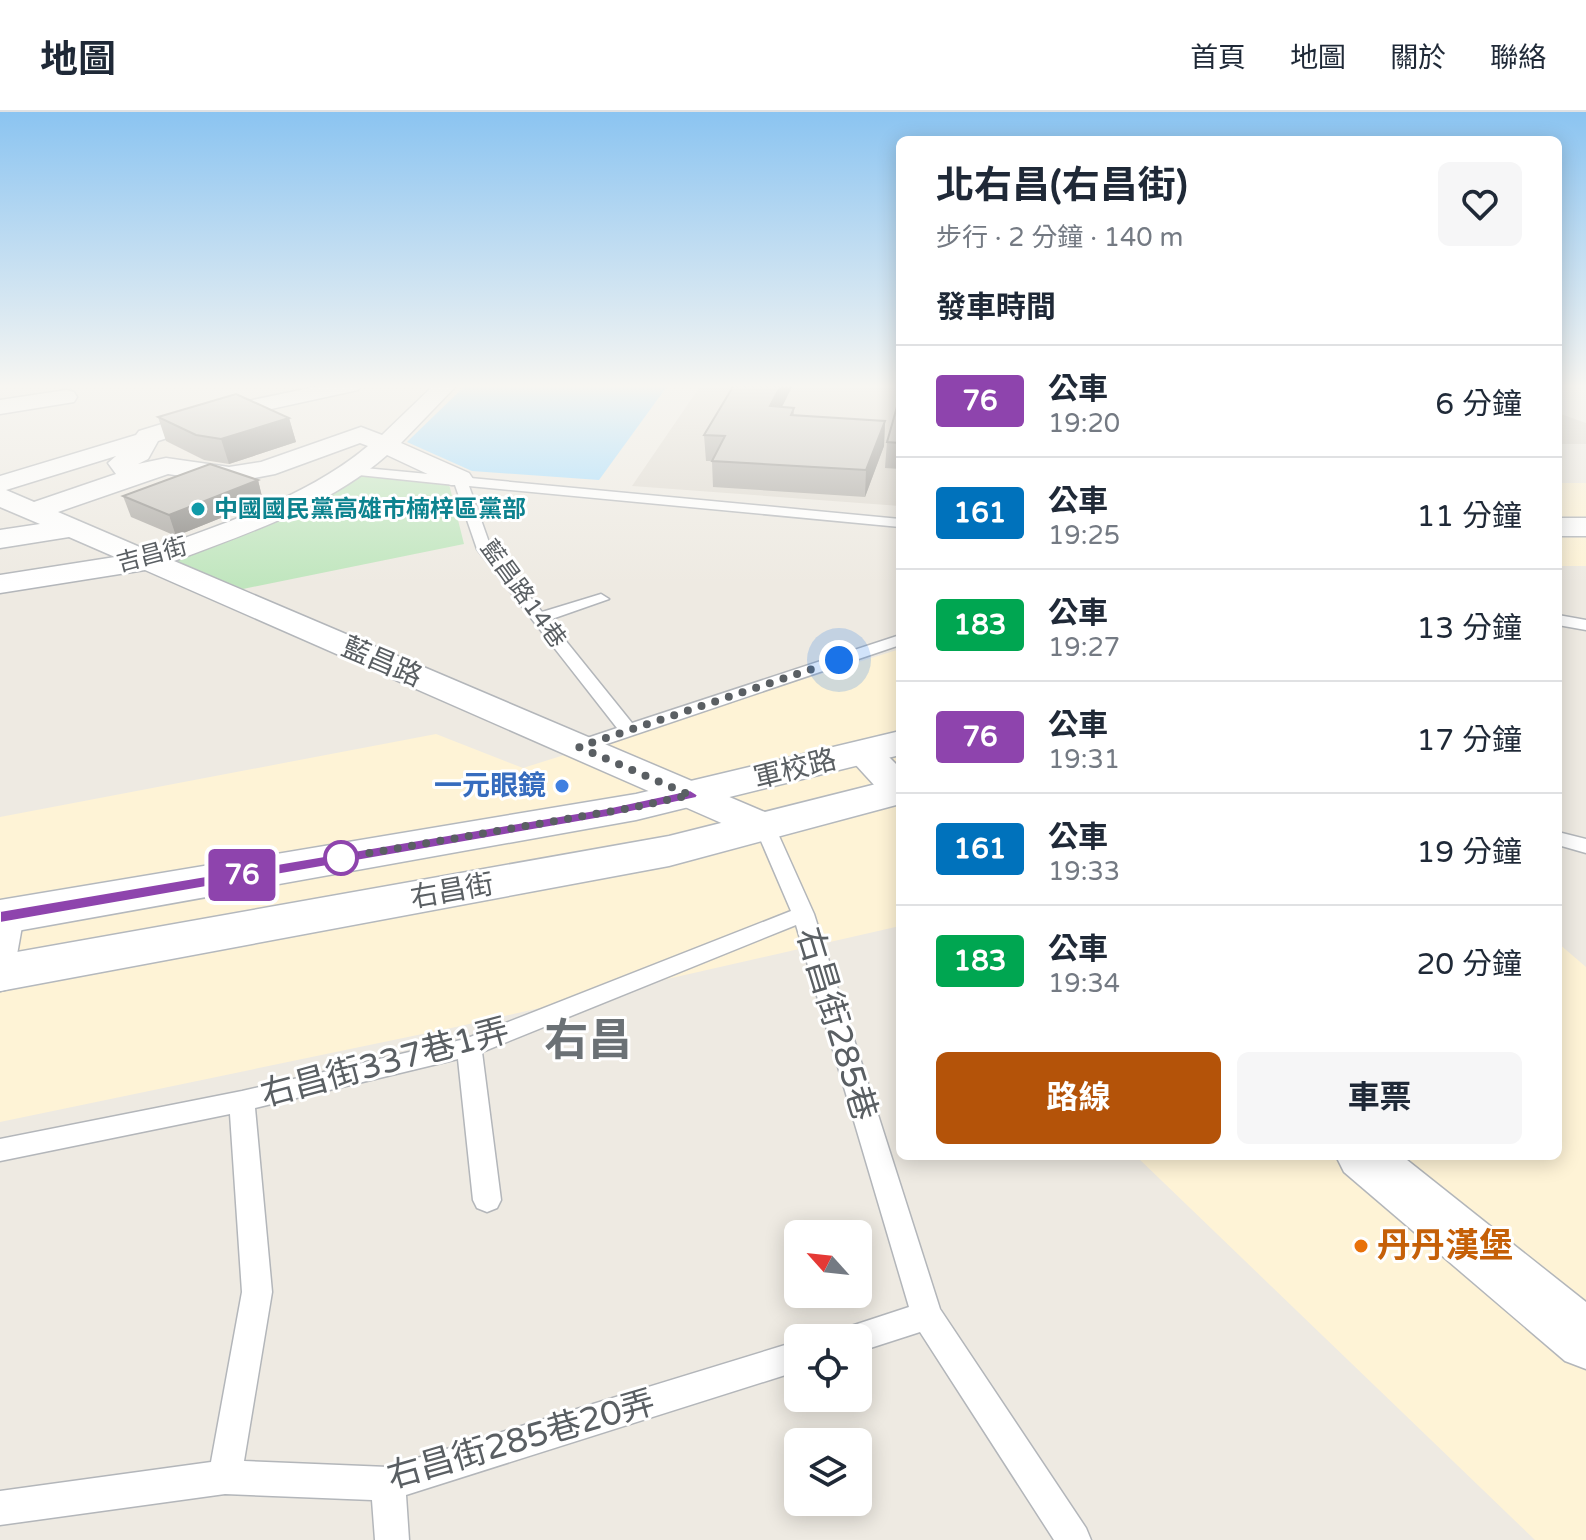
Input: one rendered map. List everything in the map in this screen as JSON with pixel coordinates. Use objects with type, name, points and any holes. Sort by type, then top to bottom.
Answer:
[{"type":"street","points":[[0,484],[103,452]]},
{"type":"street","points":[[140,452],[121,463],[126,470],[146,473]]},
{"type":"street","points":[[161,452],[171,455]]},
{"type":"street","points":[[34,511],[166,466],[229,475],[266,469],[329,452]]},
{"type":"street","name":"吉昌街","points":[[0,584],[149,561],[264,517],[354,471],[365,452]]},
{"type":"street","points":[[398,452],[460,479]]},
{"type":"street","name":"藍昌路","points":[[0,497],[765,827]]},
{"type":"street","points":[[1562,527],[1586,527]]},
{"type":"street","points":[[0,539],[73,528]]},
{"type":"street","points":[[1562,543],[1586,544]]},
{"type":"street","name":"軍校路","points":[[690,795],[882,748]]},
{"type":"street","name":"右昌街","points":[[882,748],[896,781]]},
{"type":"street","name":"右昌街","points":[[0,973],[669,851],[896,791]]},
{"type":"street","name":"右昌街","points":[[6,916],[621,810],[690,795]]},
{"type":"street","points":[[1381,1164],[1586,1340]]},
{"type":"lane","points":[[354,471],[896,523]]},
{"type":"lane","name":"藍昌路14巷","points":[[460,479],[484,549],[627,729]]},
{"type":"lane","points":[[538,618],[601,599]]},
{"type":"lane","points":[[1562,621],[1586,625]]},
{"type":"lane","points":[[579,747],[896,641]]},
{"type":"lane","name":"右昌街285巷","points":[[765,827],[803,914],[927,1316],[1074,1540]]},
{"type":"lane","points":[[1562,839],[1586,846]]},
{"type":"lane","name":"右昌街337巷1弄","points":[[0,1150],[242,1101],[469,1047],[803,914]]},
{"type":"lane","points":[[0,983],[6,916]]},
{"type":"lane","points":[[469,1047],[487,1200]]},
{"type":"lane","points":[[225,1477],[257,1292],[242,1101]]},
{"type":"lane","points":[[872,1333],[927,1316]]},
{"type":"lane","name":"右昌街285巷20弄","points":[[0,1508],[225,1477],[388,1484],[784,1360]]},
{"type":"lane","points":[[388,1484],[392,1540]]},
{"type":"shaded area","points":[[655,452],[896,452],[896,506],[632,486]]},
{"type":"shaded area","points":[[1562,483],[1586,483],[1586,566],[1562,566]]},
{"type":"shaded area","points":[[896,650],[896,927],[456,1027],[0,1122],[0,817],[436,734],[523,768]]},
{"type":"shaded area","points":[[1562,946],[1586,967],[1586,1540],[1535,1540],[1140,1160],[1562,1160]]},
{"type":"green space","points":[[360,475],[449,484],[464,544],[243,589],[169,559]]},
{"type":"water","points":[[429,452],[620,452],[599,480],[472,471]]},
{"type":"building","points":[[717,452],[873,452],[866,470],[712,461]]},
{"type":"building","points":[[210,464],[258,480],[169,515],[123,496]]},
{"type":"bus line","name":"76","points":[[0,917],[690,795]]},
{"type":"place","name":"中國國民黨高雄市楠梓區黨部","points":[[198,509]]},
{"type":"place","name":"一元眼鏡","points":[[562,786]]},
{"type":"place","name":"丹丹漢堡","points":[[1361,1246]]},
{"type":"district","name":"右昌","points":[[588,1041]]},
{"type":"route","points":[[341,858],[690,795],[579,747],[839,660]]}]
